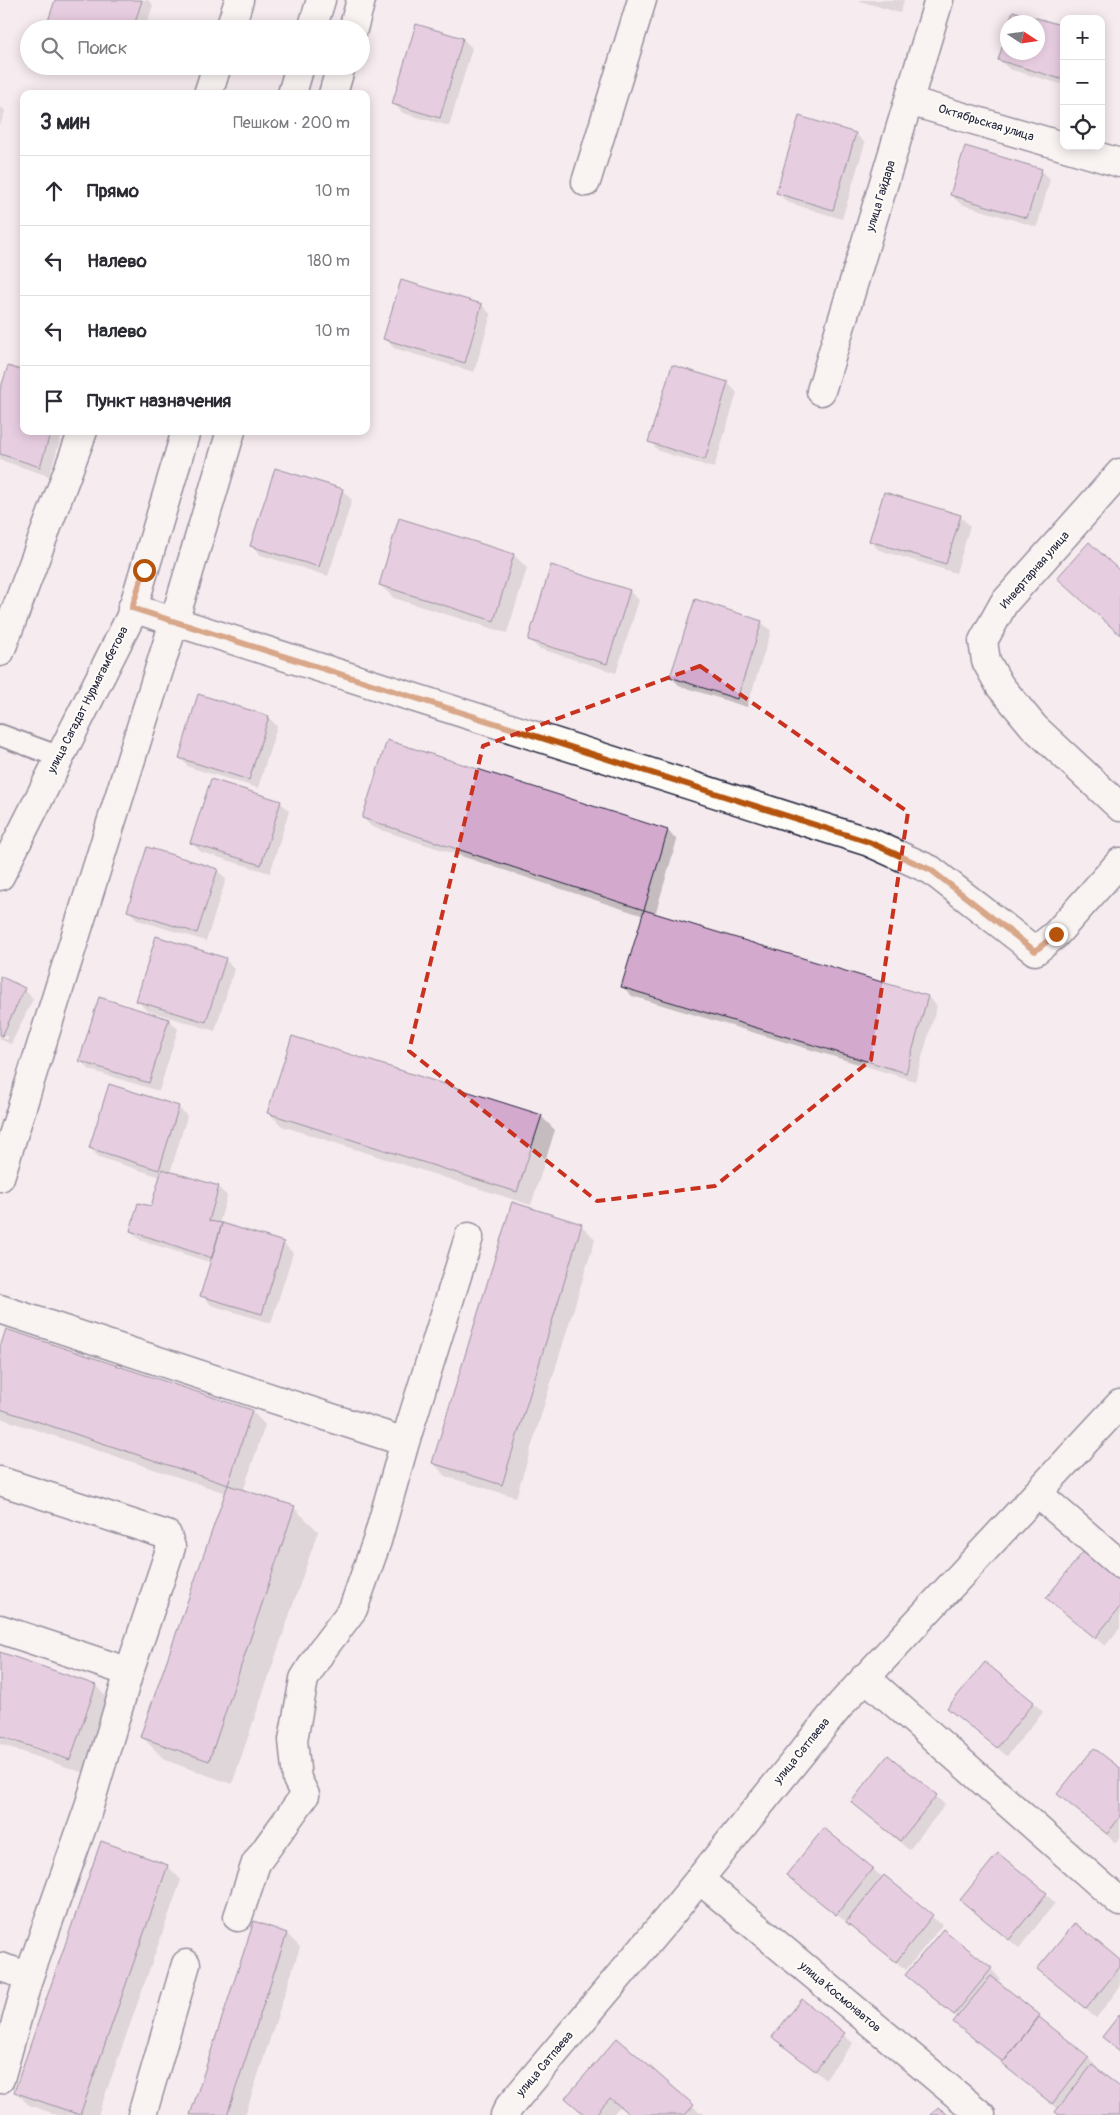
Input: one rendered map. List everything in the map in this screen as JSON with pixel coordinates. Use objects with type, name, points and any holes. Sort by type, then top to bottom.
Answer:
[{"type":"street","points":[[233,20],[239,0]]},
{"type":"street","points":[[315,20],[321,0]]},
{"type":"street","points":[[355,20],[361,0]]},
{"type":"street","points":[[586,182],[642,0]]},
{"type":"street","name":"улица Гайдара","points":[[821,391],[939,0]]},
{"type":"street","points":[[209,90],[214,75]]},
{"type":"street","points":[[293,90],[297,75]]},
{"type":"street","points":[[334,90],[338,75]]},
{"type":"street","name":"Октябрьская улица","points":[[910,100],[1120,163]]},
{"type":"street","points":[[0,652],[81,435]]},
{"type":"street","name":"улица Сагадат Нурмагамбетова","points":[[0,876],[130,618],[185,435]]},
{"type":"street","points":[[0,1177],[174,622],[230,435]]},
{"type":"street","name":"Инвертарная улица","points":[[1120,473],[1004,603],[982,641],[986,661],[1000,686],[1034,727],[1120,806]]},
{"type":"street","points":[[132,608],[869,842],[931,870],[1035,951],[1056,934],[1120,862]]},
{"type":"street","points":[[238,1916],[256,1863],[305,1795],[297,1779],[293,1740],[304,1679],[322,1650],[354,1609],[377,1541],[405,1442],[469,1237]]},
{"type":"street","points":[[0,1310],[405,1442]]},
{"type":"street","name":"улица Сатпаева","points":[[504,2115],[842,1703],[1120,1404]]},
{"type":"street","points":[[0,1481],[167,1535],[171,1548],[129,1672],[87,1813],[29,1976],[0,2079]]},
{"type":"street","points":[[1037,1493],[1120,1564]]},
{"type":"street","points":[[0,1629],[129,1672]]},
{"type":"street","points":[[865,1677],[1120,1902]]},
{"type":"street","name":"улица Космонавтов","points":[[699,1879],[981,2115]]},
{"type":"street","points":[[142,2115],[186,1964]]},
{"type":"street","points":[[0,1966],[29,1976]]},
{"type":"lane","points":[[0,735],[60,757]]},
{"type":"highlighted area","points":[[700,666],[908,812],[871,1060],[715,1186],[597,1201],[409,1051],[483,746]]},
{"type":"building","points":[[55,0],[142,0],[136,20],[48,20]]},
{"type":"building","points":[[1013,11],[1027,15],[1012,15]]},
{"type":"building","points":[[1045,20],[1060,25],[1060,79],[998,60],[1000,54],[1000,60],[1045,60]]},
{"type":"building","points":[[416,24],[463,38],[440,118],[392,104]]},
{"type":"building","points":[[799,116],[856,133],[833,210],[776,193]]},
{"type":"building","points":[[965,146],[1042,169],[1027,218],[950,195]]},
{"type":"building","points":[[401,280],[482,304],[465,363],[383,339]]},
{"type":"building","points":[[672,365],[728,382],[705,460],[648,442]]},
{"type":"building","points":[[8,366],[20,370],[20,435],[50,435],[40,467],[0,454],[0,390]]},
{"type":"building","points":[[275,468],[343,489],[319,567],[250,546]]},
{"type":"building","points":[[884,492],[961,515],[946,564],[869,541]]},
{"type":"building","points":[[399,518],[514,554],[494,621],[379,585]]},
{"type":"building","points":[[1089,542],[1120,571],[1120,635],[1057,578]]},
{"type":"building","points":[[551,565],[630,590],[607,664],[528,640]]},
{"type":"building","points":[[695,599],[762,621],[737,699],[670,677]]},
{"type":"building","points":[[198,694],[269,716],[249,780],[179,758]]},
{"type":"building","points":[[387,740],[668,830],[644,910],[362,818]]},
{"type":"building","points":[[211,779],[281,801],[261,865],[190,843]]},
{"type":"building","points":[[147,847],[218,869],[197,933],[127,911]]},
{"type":"building","points":[[644,910],[928,996],[906,1073],[621,987]]},
{"type":"building","points":[[156,936],[226,958],[206,1022],[136,1001]]},
{"type":"building","points":[[0,976],[25,988],[2,1036],[0,1035]]},
{"type":"building","points":[[99,997],[169,1019],[149,1083],[79,1061]]},
{"type":"building","points":[[292,1036],[542,1115],[517,1192],[267,1113]]},
{"type":"building","points":[[109,1084],[179,1106],[159,1170],[89,1148]]},
{"type":"building","points":[[162,1169],[219,1186],[209,1221],[222,1223],[212,1258],[130,1231],[138,1203],[151,1206]]},
{"type":"building","points":[[512,1202],[582,1224],[502,1485],[432,1463]]},
{"type":"building","points":[[222,1223],[284,1242],[262,1314],[200,1296]]},
{"type":"building","points":[[6,1329],[252,1410],[228,1485],[0,1409],[0,1347]]},
{"type":"building","points":[[228,1485],[295,1506],[209,1761],[140,1737]]},
{"type":"building","points":[[1083,1552],[1120,1581],[1120,1607],[1095,1638],[1046,1598]]},
{"type":"building","points":[[0,1652],[96,1685],[70,1760],[0,1736]]},
{"type":"building","points":[[985,1662],[1034,1702],[997,1748],[947,1708]]},
{"type":"building","points":[[1094,1748],[1120,1768],[1120,1817],[1107,1834],[1057,1794]]},
{"type":"building","points":[[888,1755],[937,1795],[900,1841],[851,1802]]},
{"type":"building","points":[[824,1828],[873,1868],[836,1915],[786,1875]]},
{"type":"building","points":[[101,1841],[168,1865],[80,2115],[14,2092]]},
{"type":"building","points":[[998,1853],[1047,1893],[1009,1940],[960,1900]]},
{"type":"building","points":[[884,1875],[933,1915],[896,1962],[846,1922]]},
{"type":"building","points":[[254,1921],[287,1933],[227,2115],[190,2115]]},
{"type":"building","points":[[1075,1923],[1120,1960],[1120,1967],[1086,2009],[1037,1969]]},
{"type":"building","points":[[943,1929],[992,1968],[954,2015],[905,1975]]},
{"type":"building","points":[[991,1976],[1040,2015],[1003,2062],[953,2022]]},
{"type":"building","points":[[802,1999],[845,2033],[815,2071],[772,2037]]},
{"type":"building","points":[[1120,2014],[1120,2051],[1102,2037]]},
{"type":"building","points":[[1039,2017],[1089,2057],[1052,2104],[1002,2064]]},
{"type":"building","points":[[617,2038],[694,2105],[685,2115],[630,2115],[610,2098],[595,2115],[585,2115],[565,2098]]},
{"type":"building","points":[[1092,2065],[1120,2087],[1120,2115],[1059,2115],[1055,2112]]},
{"type":"building","points":[[938,2107],[948,2115],[931,2115]]},
{"type":"route","points":[[144,570],[132,608],[869,842],[931,870],[1035,951],[1056,934]]}]
